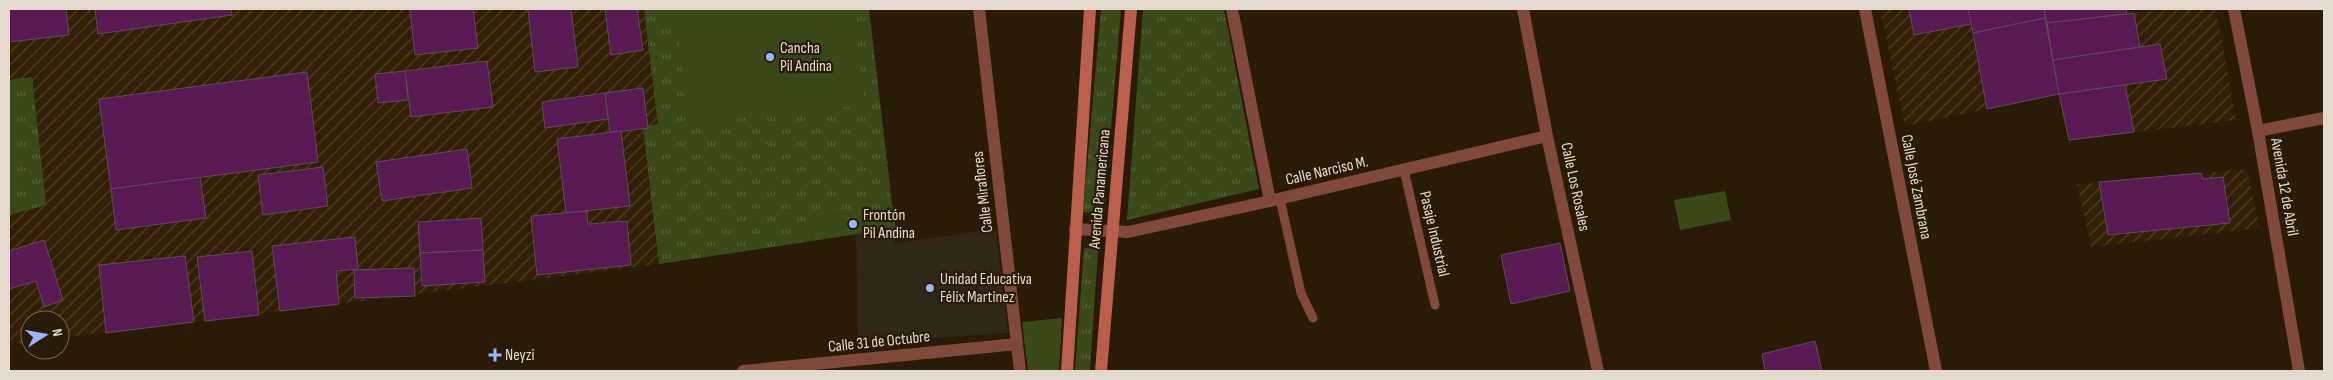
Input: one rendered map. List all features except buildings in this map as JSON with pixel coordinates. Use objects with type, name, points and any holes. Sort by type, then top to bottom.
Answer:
[{"type":"main road","name":"Avenida Panamericana","points":[[1067,371],[1090,9]]},
{"type":"main road","name":"Avenida Panamericana","points":[[1102,371],[1131,9]]},
{"type":"street","name":"Calle Miraflores","points":[[979,9],[1020,371]]},
{"type":"street","points":[[1232,9],[1275,200]]},
{"type":"street","name":"Calle Los Rosales","points":[[1523,9],[1547,136],[1598,371]]},
{"type":"street","name":"Calle José Zambrana","points":[[1865,9],[1936,371]]},
{"type":"street","name":"Avenida 12 de Abril","points":[[2234,9],[2258,131],[2299,371]]},
{"type":"street","points":[[2258,131],[2324,118]]},
{"type":"street","name":"Calle Narciso M.","points":[[1075,229],[1128,232],[1275,200],[1547,136]]},
{"type":"street","name":"Calle 31 de Octubre","points":[[744,371],[1017,344]]},
{"type":"lane","name":"Pasaje Industrial","points":[[1404,170],[1435,305]]},
{"type":"lane","points":[[1275,200],[1301,293],[1313,318]]},
{"type":"shaded area","points":[[9,9],[869,9],[896,228],[659,264],[70,337],[70,310],[20,310],[20,343],[9,345]]},
{"type":"shaded area","points":[[1880,9],[2044,9],[2047,23],[2171,9],[2216,9],[2236,120],[2069,140],[2059,94],[1905,126]]},
{"type":"shaded area","points":[[2247,169],[2260,228],[2091,247],[2077,184]]},
{"type":"shaded area","name":"Unidad Educativa Félix Martinez","points":[[896,228],[895,243],[996,229],[1008,333],[858,343],[856,233]]},
{"type":"green space","points":[[644,9],[869,9],[892,206],[810,219],[812,241],[659,264],[643,127],[658,124]]},
{"type":"green space","name":"Cancha Pil Andina","points":[[675,9],[854,9],[865,105],[688,124]]},
{"type":"green space","points":[[1101,9],[1121,9],[1104,214],[1083,212]]},
{"type":"green space","points":[[1143,9],[1224,9],[1259,189],[1127,220]]},
{"type":"green space","points":[[32,77],[46,205],[9,215],[9,80]]},
{"type":"green space","points":[[1725,191],[1731,220],[1680,230],[1674,200]]},
{"type":"green space","name":"Frontón Pil Andina","points":[[892,206],[896,228],[812,241],[810,219]]},
{"type":"green space","points":[[1084,248],[1098,249],[1090,371],[1075,371]]},
{"type":"green space","points":[[1062,318],[1059,371],[1028,371],[1022,322]]},
{"type":"place","name":"Cancha Pil Andina","points":[[770,57]]},
{"type":"place","name":"Frontón Pil Andina","points":[[853,224]]},
{"type":"place","name":"Unidad Educativa Félix Martinez","points":[[930,288]]},
{"type":"place","name":"Neyzi","points":[[495,355]]}]
